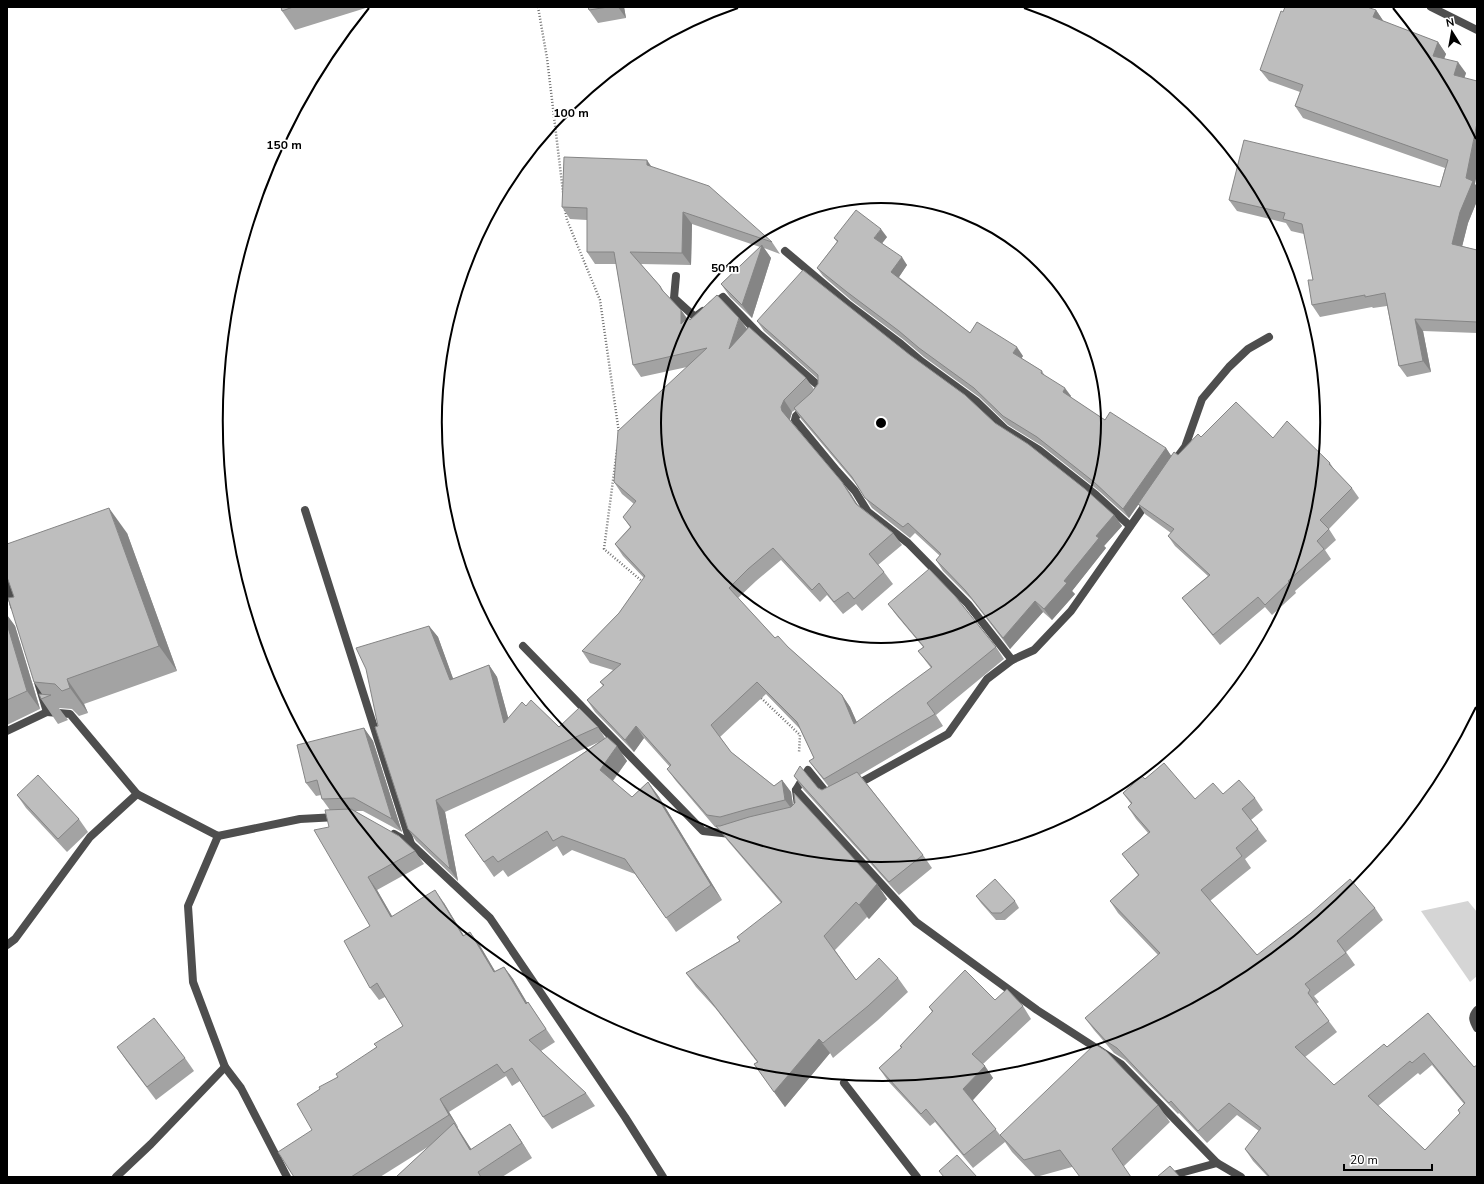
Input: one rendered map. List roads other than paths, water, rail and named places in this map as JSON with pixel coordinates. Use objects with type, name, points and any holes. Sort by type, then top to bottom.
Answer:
[{"type":"street","points":[[1431,7],[1477,30]]},
{"type":"street","points":[[785,251],[849,305],[921,361],[976,401],[1005,429],[1045,454],[1096,495],[1130,526]]},
{"type":"street","points":[[676,276],[674,298],[695,317],[723,297],[759,334],[820,387],[821,391],[813,401],[796,416],[795,420],[855,491],[868,512],[908,543],[968,604],[1012,660]]},
{"type":"street","points":[[1176,460],[1185,447],[1202,399],[1229,367],[1248,349],[1269,337]]},
{"type":"street","points":[[852,787],[948,734],[987,680],[1012,660],[1034,650],[1071,611],[1153,493]]},
{"type":"street","points":[[305,510],[411,844]]},
{"type":"street","points":[[7,578],[17,616]]},
{"type":"street","points":[[523,646],[703,831],[729,835],[736,833]]},
{"type":"street","points":[[36,675],[47,712]]},
{"type":"street","points":[[7,730],[47,712],[70,714],[137,794],[218,836],[300,818],[347,817]]},
{"type":"street","points":[[800,816],[796,790],[808,770],[831,798],[838,794]]},
{"type":"street","points":[[796,790],[916,922],[1037,1010],[1121,1064],[1217,1163],[1241,1177]]},
{"type":"street","points":[[7,945],[15,939],[90,837],[137,794]]},
{"type":"street","points":[[386,830],[411,844],[490,918],[625,1117],[663,1177]]},
{"type":"street","points":[[218,836],[188,906],[193,982],[225,1067],[241,1088],[287,1177]]},
{"type":"street","points":[[1477,1010],[1473,1014],[1472,1019],[1477,1028]]},
{"type":"street","points":[[116,1177],[151,1144],[225,1067]]},
{"type":"street","points":[[844,1083],[917,1177]]},
{"type":"street","points":[[1166,1177],[1217,1163]]}]
